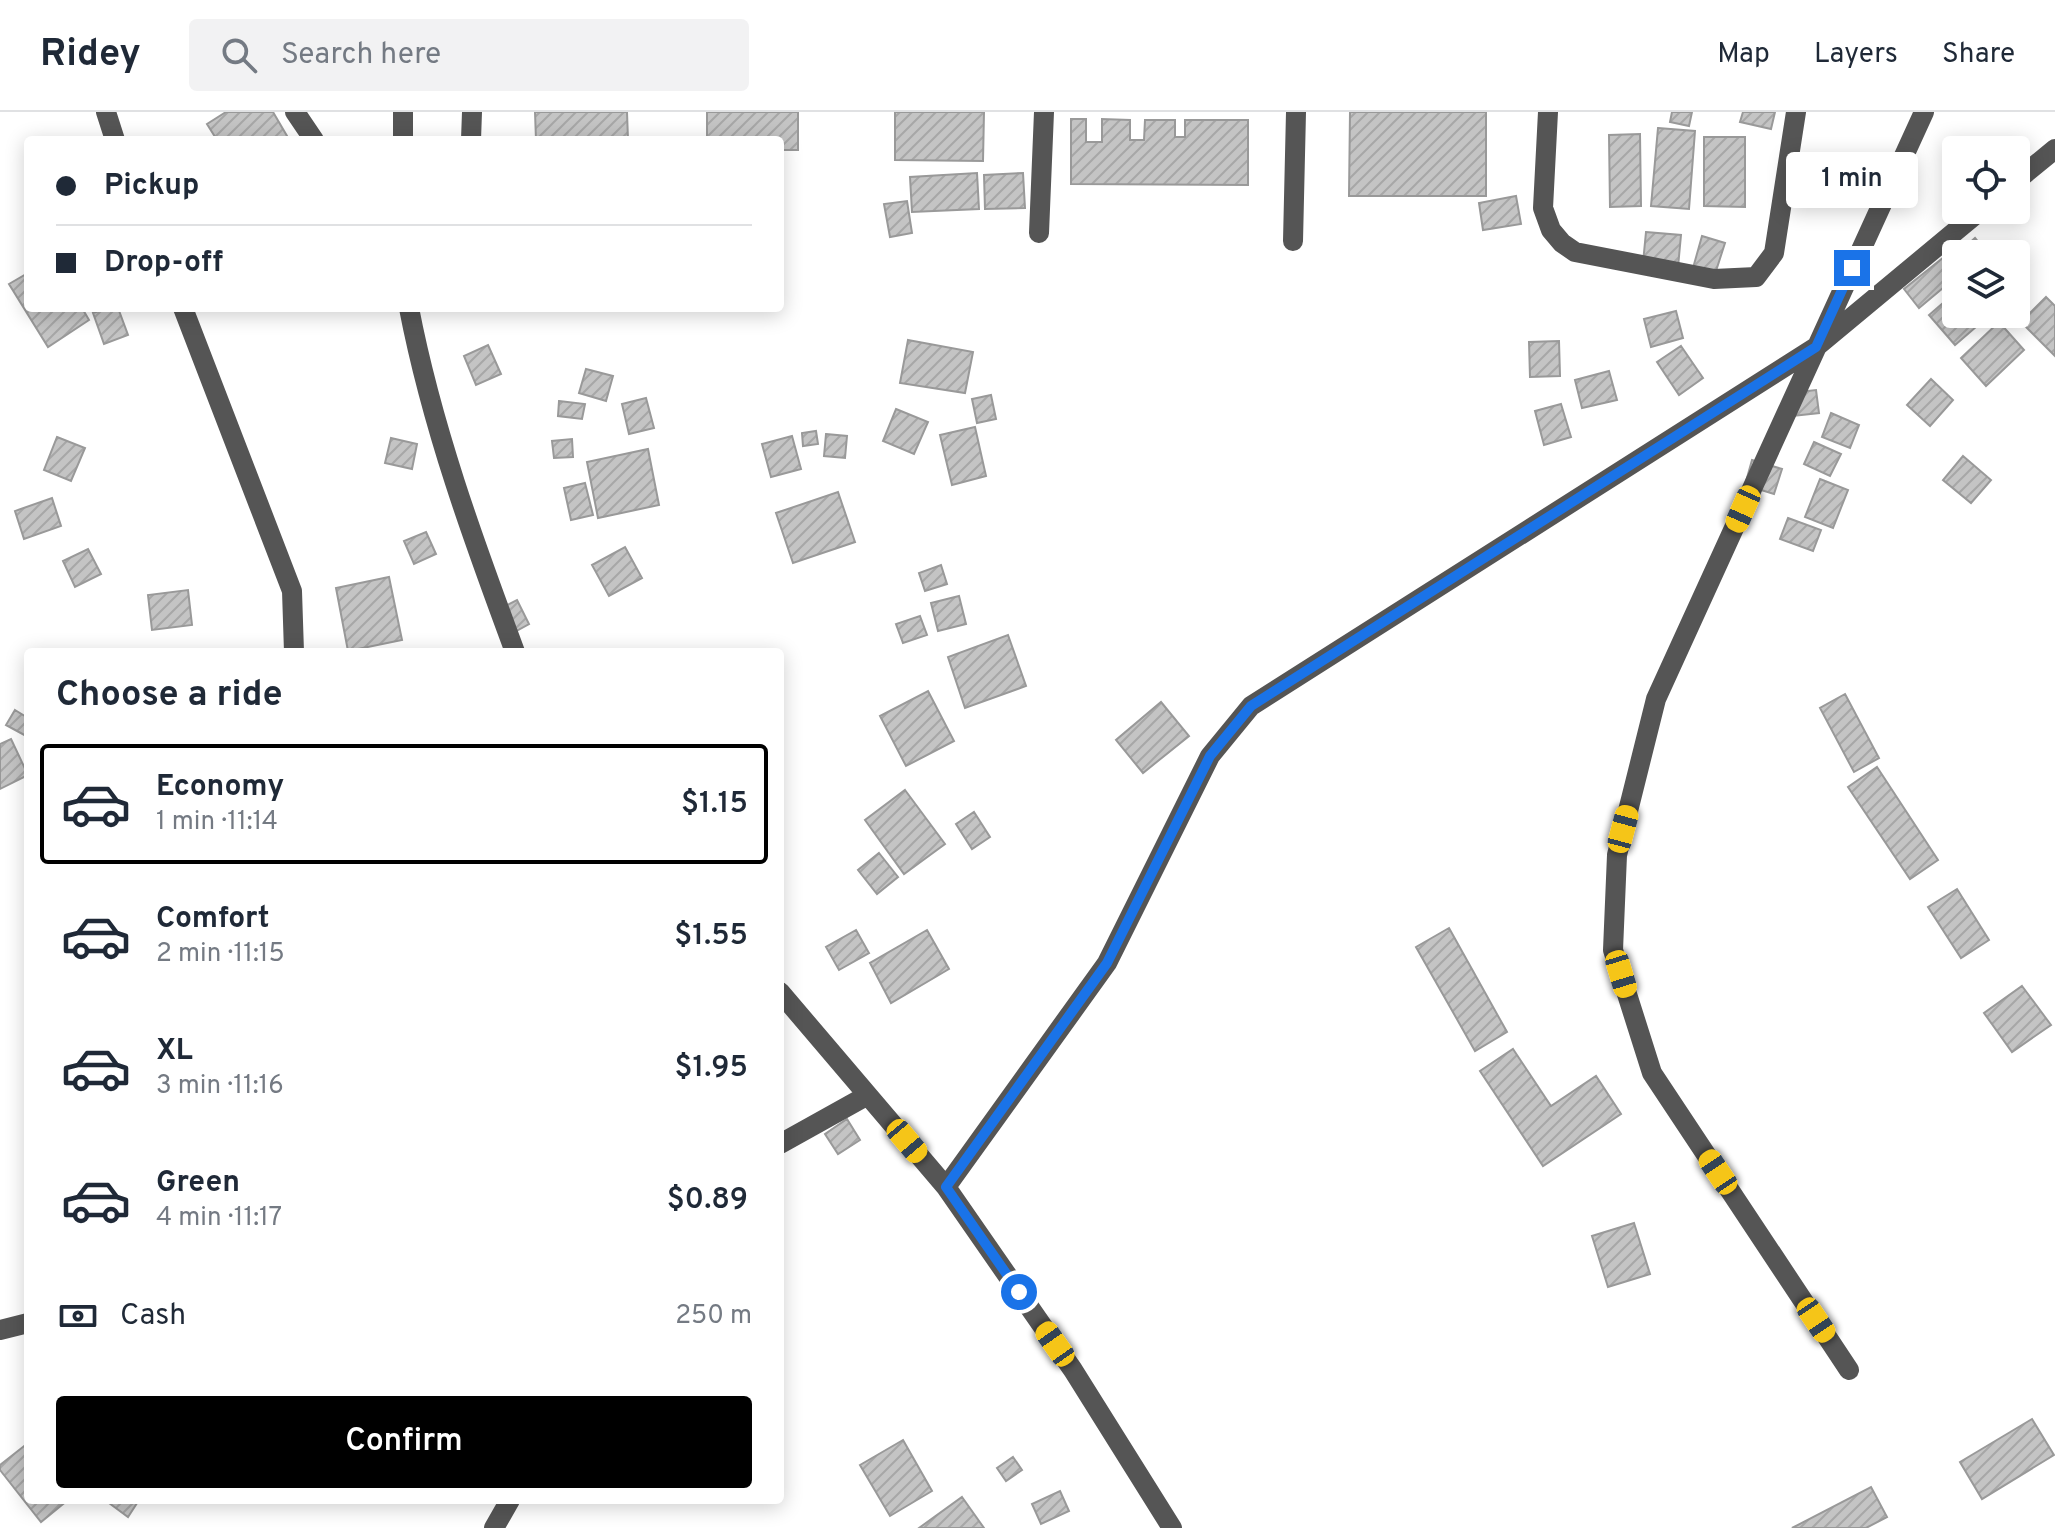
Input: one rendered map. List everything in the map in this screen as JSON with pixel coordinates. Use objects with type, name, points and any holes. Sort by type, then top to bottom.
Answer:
[{"type":"street","points":[[106,112],[114,136]]},
{"type":"street","points":[[295,112],[311,136]]},
{"type":"street","points":[[403,112],[403,136]]},
{"type":"street","points":[[471,136],[472,112]]},
{"type":"street","points":[[1039,233],[1044,112]]},
{"type":"street","points":[[1293,241],[1296,112]]},
{"type":"street","points":[[1548,112],[1543,208],[1551,230],[1562,243],[1575,252],[1714,279],[1756,277],[1774,253],[1796,112]]},
{"type":"street","points":[[1849,1370],[1652,1073],[1613,950],[1617,855],[1656,699],[1924,112]]},
{"type":"street","points":[[2030,170],[2055,149]]},
{"type":"street","points":[[946,1187],[1107,963],[1210,756],[1251,706],[1816,347],[1964,224]]},
{"type":"street","points":[[185,312],[292,591],[294,648]]},
{"type":"street","points":[[410,312],[421,372],[461,507],[514,648]]},
{"type":"street","points":[[784,1005],[868,1095],[946,1187],[1073,1370],[1172,1528]]},
{"type":"street","points":[[784,1142],[868,1095]]},
{"type":"street","points":[[0,1330],[24,1324]]},
{"type":"street","points":[[494,1528],[508,1504]]},
{"type":"building","points":[[226,112],[273,112],[287,136],[214,136],[207,124]]},
{"type":"building","points":[[535,112],[627,112],[628,136],[536,136]]},
{"type":"building","points":[[707,112],[798,112],[798,150],[784,150],[784,136],[707,136]]},
{"type":"building","points":[[895,112],[984,112],[983,161],[895,160]]},
{"type":"building","points":[[1350,112],[1486,112],[1486,196],[1349,196]]},
{"type":"building","points":[[1672,112],[1692,112],[1689,126],[1670,122]]},
{"type":"building","points":[[1743,112],[1775,112],[1771,129],[1740,122]]},
{"type":"building","points":[[1071,119],[1086,119],[1086,142],[1102,142],[1102,119],[1130,120],[1130,140],[1144,140],[1145,120],[1175,120],[1175,137],[1185,137],[1185,120],[1248,120],[1248,185],[1071,184]]},
{"type":"building","points":[[1658,128],[1695,131],[1689,209],[1651,206]]},
{"type":"building","points":[[1640,134],[1641,206],[1610,207],[1609,135]]},
{"type":"building","points":[[1704,137],[1745,137],[1745,207],[1704,206]]},
{"type":"building","points":[[977,173],[979,209],[912,212],[910,177]]},
{"type":"building","points":[[1023,173],[1025,208],[985,209],[984,175]]},
{"type":"building","points":[[1516,196],[1521,224],[1483,230],[1479,203]]},
{"type":"building","points":[[907,201],[912,233],[890,237],[884,204]]},
{"type":"building","points":[[1646,232],[1681,235],[1678,267],[1643,263]]},
{"type":"building","points":[[1702,236],[1725,243],[1715,274],[1693,268]]},
{"type":"building","points":[[1942,259],[1942,289],[1919,308],[1904,289]]},
{"type":"building","points":[[24,275],[24,308],[9,284]]},
{"type":"building","points":[[2046,297],[2055,306],[2055,356],[2027,328],[2030,328],[2030,313]]},
{"type":"building","points":[[1942,304],[1942,328],[1975,328],[1955,345],[1929,315]]},
{"type":"building","points":[[1676,311],[1683,338],[1651,347],[1644,319]]},
{"type":"building","points":[[26,312],[84,312],[89,320],[48,347]]},
{"type":"building","points":[[119,312],[128,335],[104,344],[93,313]]},
{"type":"building","points":[[1993,328],[2004,328],[2024,350],[1986,386],[1961,358]]},
{"type":"building","points":[[908,340],[973,352],[965,393],[900,383]]},
{"type":"building","points":[[1559,341],[1560,376],[1530,377],[1529,342]]},
{"type":"building","points":[[488,345],[501,374],[476,385],[464,356]]},
{"type":"building","points":[[1681,346],[1703,378],[1679,395],[1657,362]]},
{"type":"building","points":[[586,369],[613,376],[606,401],[579,393]]},
{"type":"building","points":[[1609,371],[1617,400],[1582,408],[1575,380]]},
{"type":"building","points":[[1931,379],[1953,400],[1930,426],[1907,405]]},
{"type":"building","points":[[1816,390],[1819,413],[1793,416],[1790,393]]},
{"type":"building","points":[[991,395],[996,419],[977,423],[972,399]]},
{"type":"building","points":[[646,398],[654,428],[629,434],[622,404]]},
{"type":"building","points":[[559,401],[585,404],[582,419],[558,416]]},
{"type":"building","points":[[1561,404],[1571,437],[1544,445],[1535,411]]},
{"type":"building","points":[[896,409],[928,422],[914,454],[883,441]]},
{"type":"building","points":[[1831,413],[1859,425],[1850,448],[1822,437]]},
{"type":"building","points":[[975,427],[986,476],[952,485],[940,435]]},
{"type":"building","points":[[816,431],[818,444],[803,446],[802,433]]},
{"type":"building","points":[[826,434],[847,436],[845,458],[824,456]]},
{"type":"building","points":[[792,436],[801,469],[771,477],[762,444]]},
{"type":"building","points":[[57,437],[85,448],[71,481],[44,470]]},
{"type":"building","points":[[391,438],[417,444],[412,469],[385,463]]},
{"type":"building","points":[[572,439],[573,457],[554,458],[552,441]]},
{"type":"building","points":[[1814,442],[1841,454],[1830,476],[1804,464]]},
{"type":"building","points":[[648,449],[659,505],[598,518],[587,462]]},
{"type":"building","points":[[1963,456],[1991,480],[1971,503],[1943,480]]},
{"type":"building","points":[[1752,460],[1782,469],[1774,494],[1745,485]]},
{"type":"building","points":[[1820,479],[1848,490],[1833,528],[1805,517]]},
{"type":"building","points":[[585,483],[593,515],[571,520],[564,488]]},
{"type":"building","points":[[838,492],[855,542],[793,563],[776,513]]},
{"type":"building","points":[[52,498],[61,526],[24,539],[15,511]]},
{"type":"building","points":[[1788,518],[1821,530],[1813,551],[1780,539]]},
{"type":"building","points":[[426,532],[436,554],[414,564],[404,541]]},
{"type":"building","points":[[625,547],[642,578],[609,596],[592,565]]},
{"type":"building","points":[[88,549],[101,574],[75,587],[63,561]]},
{"type":"building","points":[[941,565],[947,584],[925,591],[919,573]]},
{"type":"building","points":[[389,577],[402,640],[347,648],[336,588]]},
{"type":"building","points":[[188,590],[192,625],[152,630],[148,595]]},
{"type":"building","points":[[959,596],[966,624],[938,631],[931,603]]},
{"type":"building","points":[[517,600],[529,624],[511,634],[498,610]]},
{"type":"building","points":[[920,616],[927,635],[903,643],[896,624]]},
{"type":"building","points":[[1008,635],[1026,686],[965,708],[948,657]]},
{"type":"building","points":[[928,691],[954,741],[906,766],[880,716]]},
{"type":"building","points":[[1845,694],[1879,758],[1854,772],[1820,708]]},
{"type":"building","points":[[1161,702],[1189,736],[1143,773],[1116,740]]},
{"type":"building","points":[[15,710],[24,716],[24,735],[6,725]]},
{"type":"building","points":[[11,739],[24,767],[24,777],[0,789],[0,744]]},
{"type":"building","points":[[1877,767],[1938,860],[1910,879],[1848,787]]},
{"type":"building","points":[[905,790],[945,844],[904,874],[865,820]]},
{"type":"building","points":[[974,812],[990,837],[972,849],[956,824]]},
{"type":"building","points":[[879,853],[898,877],[877,894],[858,870]]},
{"type":"building","points":[[1957,889],[1989,940],[1961,958],[1928,907]]},
{"type":"building","points":[[1449,928],[1507,1032],[1475,1051],[1416,947]]},
{"type":"building","points":[[856,930],[869,953],[839,970],[826,947]]},
{"type":"building","points":[[927,930],[949,969],[891,1003],[870,963]]},
{"type":"building","points":[[2022,986],[2051,1025],[2012,1052],[1984,1013]]},
{"type":"building","points":[[1513,1049],[1551,1106],[1596,1076],[1621,1114],[1543,1166],[1480,1071]]},
{"type":"building","points":[[847,1119],[860,1140],[838,1154],[825,1134]]},
{"type":"building","points":[[1634,1223],[1650,1274],[1608,1287],[1592,1236]]},
{"type":"building","points":[[2032,1419],[2054,1455],[1982,1499],[1960,1462]]},
{"type":"building","points":[[903,1440],[932,1491],[890,1516],[860,1465]]},
{"type":"building","points":[[24,1446],[24,1500],[0,1470],[0,1465]]},
{"type":"building","points":[[1013,1457],[1022,1470],[1006,1481],[997,1468]]},
{"type":"building","points":[[1871,1487],[1887,1517],[1866,1528],[1792,1528]]},
{"type":"building","points":[[1060,1491],[1069,1511],[1041,1524],[1032,1504]]},
{"type":"building","points":[[962,1497],[984,1528],[919,1528]]},
{"type":"building","points":[[27,1504],[63,1504],[41,1522]]},
{"type":"building","points":[[110,1504],[136,1504],[128,1517]]},
{"type":"route","points":[[1019,1292],[946,1187],[1107,963],[1210,756],[1251,706],[1816,347],[1852,268]]}]
